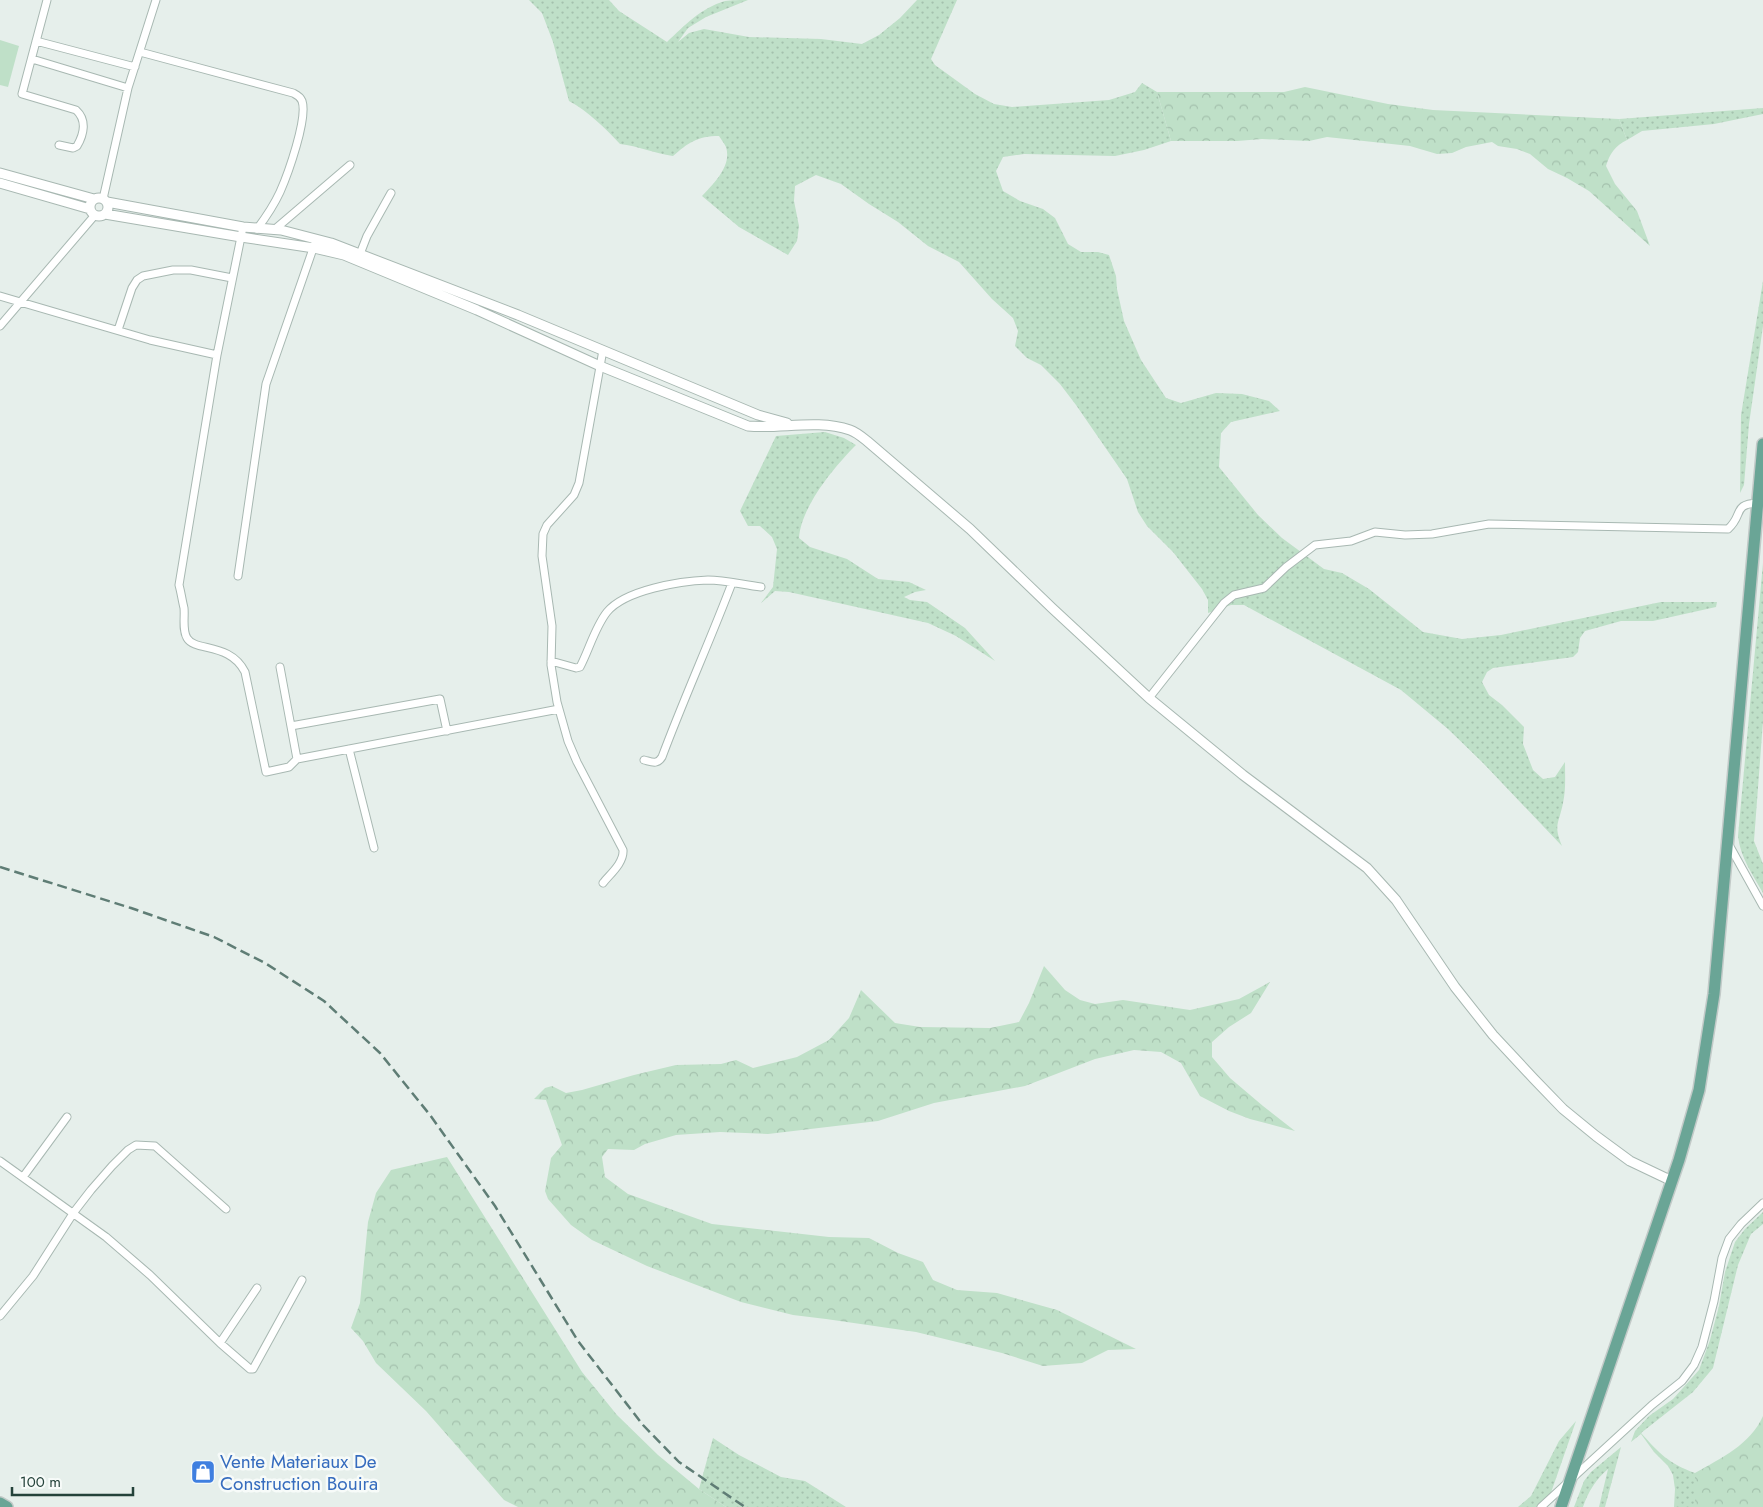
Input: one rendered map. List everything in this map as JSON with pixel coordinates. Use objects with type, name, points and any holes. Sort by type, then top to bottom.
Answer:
[{"type":"main road","points":[[1561,1507],[1672,1181],[1700,1090],[1714,994],[1763,444]]},
{"type":"main road","points":[[0,1503],[7,1507]]},
{"type":"street","points":[[47,0],[22,94],[76,110],[81,114],[84,120],[84,127],[77,146],[73,148],[59,145]]},
{"type":"street","points":[[105,214],[108,209],[102,200],[128,88],[156,0]]},
{"type":"street","points":[[36,41],[135,67]]},
{"type":"street","points":[[140,52],[299,96],[303,102],[300,135],[281,190],[272,209],[258,229]]},
{"type":"street","points":[[32,59],[128,88]]},
{"type":"street","points":[[274,230],[350,165]]},
{"type":"street","points":[[0,173],[102,200],[344,255],[477,310],[600,366],[748,426],[819,425],[851,430],[867,441],[970,529],[1148,698],[1243,775],[1366,868],[1396,900],[1455,987],[1493,1035],[1563,1109],[1630,1161],[1672,1181]]},
{"type":"street","points":[[0,183],[93,212],[99,216],[105,214],[242,232],[258,229],[295,232],[318,238],[621,357],[750,412],[792,424]]},
{"type":"street","points":[[360,254],[367,236],[391,193]]},
{"type":"street","points":[[93,212],[90,205],[102,200]]},
{"type":"street","points":[[0,326],[22,302],[93,212]]},
{"type":"street","points":[[242,232],[218,355],[179,585],[187,639],[192,643],[221,650],[231,655],[241,664],[248,679],[266,772],[289,767],[296,759],[559,709]]},
{"type":"street","points":[[238,576],[266,384],[318,238]]},
{"type":"street","points":[[118,330],[132,288],[137,280],[144,276],[173,270],[191,270],[232,278]]},
{"type":"street","points":[[0,296],[150,340],[218,355]]},
{"type":"street","points":[[603,350],[579,483],[574,495],[547,526],[543,534],[542,556],[552,626],[551,661],[559,709],[577,762],[623,850],[621,861],[603,884]]},
{"type":"street","points":[[616,372],[621,357]]},
{"type":"street","points":[[1148,698],[1224,603],[1234,595],[1264,588],[1286,567],[1315,546],[1351,540],[1376,532],[1405,535],[1432,534],[1490,524],[1728,529],[1736,521],[1741,508],[1745,504],[1758,504]]},
{"type":"street","points":[[551,661],[576,668],[580,667],[603,617],[614,605],[628,597],[687,581],[710,580],[761,587]]},
{"type":"street","points":[[644,760],[655,763],[660,762],[732,583]]},
{"type":"street","points":[[280,668],[296,759]]},
{"type":"street","points":[[290,726],[440,700],[446,731]]},
{"type":"street","points":[[349,749],[374,848]]},
{"type":"street","points":[[1728,843],[1763,906]]},
{"type":"street","points":[[23,1177],[67,1117]]},
{"type":"street","points":[[0,1316],[33,1276],[74,1212],[112,1166],[128,1150],[136,1145],[154,1146],[226,1209]]},
{"type":"street","points":[[0,1161],[74,1212],[125,1253],[250,1369],[253,1369],[302,1280]]},
{"type":"street","points":[[1541,1507],[1652,1405],[1682,1381],[1694,1365],[1702,1347],[1714,1301],[1722,1258],[1729,1239],[1741,1224],[1763,1204]]},
{"type":"street","points":[[220,1343],[257,1288]]},
{"type":"green space","points":[[529,0],[609,0],[619,11],[667,42],[680,29],[708,8],[725,1],[748,0],[706,17],[688,28],[678,42],[689,33],[704,29],[749,37],[821,39],[862,44],[879,35],[900,18],[917,0],[957,0],[931,59],[935,65],[975,94],[994,104],[1012,107],[1109,100],[1135,92],[1142,83],[1157,92],[1171,141],[1144,150],[1115,156],[1024,154],[1003,157],[996,171],[1003,191],[1020,201],[1043,209],[1055,218],[1068,244],[1081,252],[1098,252],[1109,255],[1116,276],[1124,321],[1141,360],[1166,398],[1181,403],[1216,393],[1242,394],[1269,401],[1280,411],[1231,422],[1221,433],[1219,467],[1258,515],[1282,538],[1324,569],[1342,573],[1369,589],[1423,632],[1462,639],[1501,635],[1661,602],[1717,602],[1716,607],[1653,621],[1621,621],[1585,631],[1580,638],[1578,652],[1573,657],[1493,668],[1487,672],[1482,682],[1489,695],[1524,727],[1523,744],[1533,770],[1543,779],[1555,777],[1565,762],[1565,793],[1557,828],[1562,846],[1448,729],[1401,690],[1244,605],[1231,605],[1208,613],[1208,600],[1202,589],[1173,552],[1147,526],[1138,512],[1127,479],[1076,405],[1060,384],[1041,365],[1027,358],[1015,346],[1018,331],[1013,318],[992,299],[959,262],[928,246],[898,222],[841,184],[816,175],[795,186],[794,201],[799,226],[797,241],[788,255],[739,227],[702,196],[721,174],[726,161],[726,147],[719,136],[705,137],[693,141],[673,156],[620,144],[590,115],[569,101],[553,42],[542,13]]},
{"type":"green space","points":[[0,40],[19,46],[8,87],[0,85]]},
{"type":"green space","points":[[1305,87],[1388,104],[1433,110],[1619,119],[1627,140],[1614,150],[1606,166],[1615,184],[1637,211],[1650,246],[1589,191],[1548,169],[1530,154],[1517,149],[1498,146],[1492,142],[1466,147],[1452,153],[1437,154],[1410,146],[1327,137],[1309,141],[1262,139],[1171,141],[1157,92],[1284,92]]},
{"type":"green space","points":[[1763,108],[1763,114],[1714,124],[1642,131],[1627,140],[1619,119]]},
{"type":"green space","points":[[1763,281],[1763,326],[1749,424],[1744,485],[1740,493],[1741,415]]},
{"type":"green space","points":[[825,432],[844,438],[856,445],[838,464],[812,501],[801,526],[799,538],[810,547],[847,559],[878,579],[909,582],[926,590],[904,597],[910,600],[927,602],[965,628],[995,661],[956,636],[928,623],[789,592],[775,591],[761,603],[773,587],[777,549],[772,537],[760,526],[748,526],[740,511],[776,436]]},
{"type":"green space","points":[[1763,563],[1763,721],[1754,841],[1763,864],[1763,893],[1744,859],[1738,836]]},
{"type":"green space","points":[[1044,966],[1065,990],[1080,1000],[1095,1004],[1123,1000],[1190,1010],[1239,999],[1270,982],[1251,1013],[1229,1027],[1212,1042],[1212,1057],[1230,1078],[1295,1131],[1250,1119],[1229,1111],[1200,1096],[1181,1063],[1161,1052],[1134,1050],[1095,1059],[1025,1086],[934,1103],[878,1121],[768,1134],[720,1132],[676,1135],[645,1144],[634,1150],[608,1149],[602,1157],[605,1177],[628,1194],[712,1224],[829,1237],[869,1238],[898,1253],[923,1262],[933,1280],[957,1290],[997,1293],[1057,1310],[1136,1349],[1108,1350],[1082,1363],[1043,1366],[1002,1353],[916,1332],[793,1315],[741,1302],[647,1266],[592,1240],[571,1225],[548,1199],[545,1191],[551,1158],[562,1145],[546,1100],[534,1099],[545,1088],[552,1086],[566,1093],[676,1065],[721,1064],[736,1060],[753,1068],[797,1057],[829,1040],[849,1018],[861,990],[895,1023],[920,1027],[990,1028],[1019,1022]]},
{"type":"green space","points":[[447,1157],[582,1372],[617,1415],[658,1455],[699,1489],[726,1507],[518,1507],[504,1500],[426,1411],[376,1363],[363,1341],[351,1328],[360,1303],[368,1222],[376,1193],[391,1170]]},
{"type":"green space","points":[[1763,1212],[1763,1224],[1751,1234],[1738,1265],[1713,1368],[1693,1392],[1641,1433],[1665,1457],[1695,1473],[1695,1507],[1674,1507],[1675,1489],[1673,1475],[1668,1466],[1654,1452],[1641,1434],[1631,1442],[1635,1431],[1649,1416],[1673,1399],[1699,1370],[1710,1340],[1725,1272],[1735,1242],[1745,1229]]},
{"type":"green space","points":[[1763,1416],[1763,1507],[1695,1507],[1695,1473],[1743,1443],[1751,1435]]},
{"type":"green space","points":[[1576,1421],[1546,1507],[1518,1507],[1531,1496],[1559,1441]]},
{"type":"green space","points":[[713,1438],[739,1455],[781,1477],[805,1481],[846,1507],[726,1507],[699,1489]]},
{"type":"green space","points":[[1621,1447],[1605,1507],[1599,1507],[1608,1469],[1593,1486],[1583,1507],[1574,1507],[1584,1481],[1591,1472]]},
{"type":"railway","points":[[0,867],[131,908],[214,937],[265,963],[324,1001],[380,1053],[430,1115],[495,1206],[578,1341],[643,1425],[679,1462],[745,1507]]},
{"type":"place","name":"Vente Materiaux De Construction Bouira","points":[[203,1472]]}]
